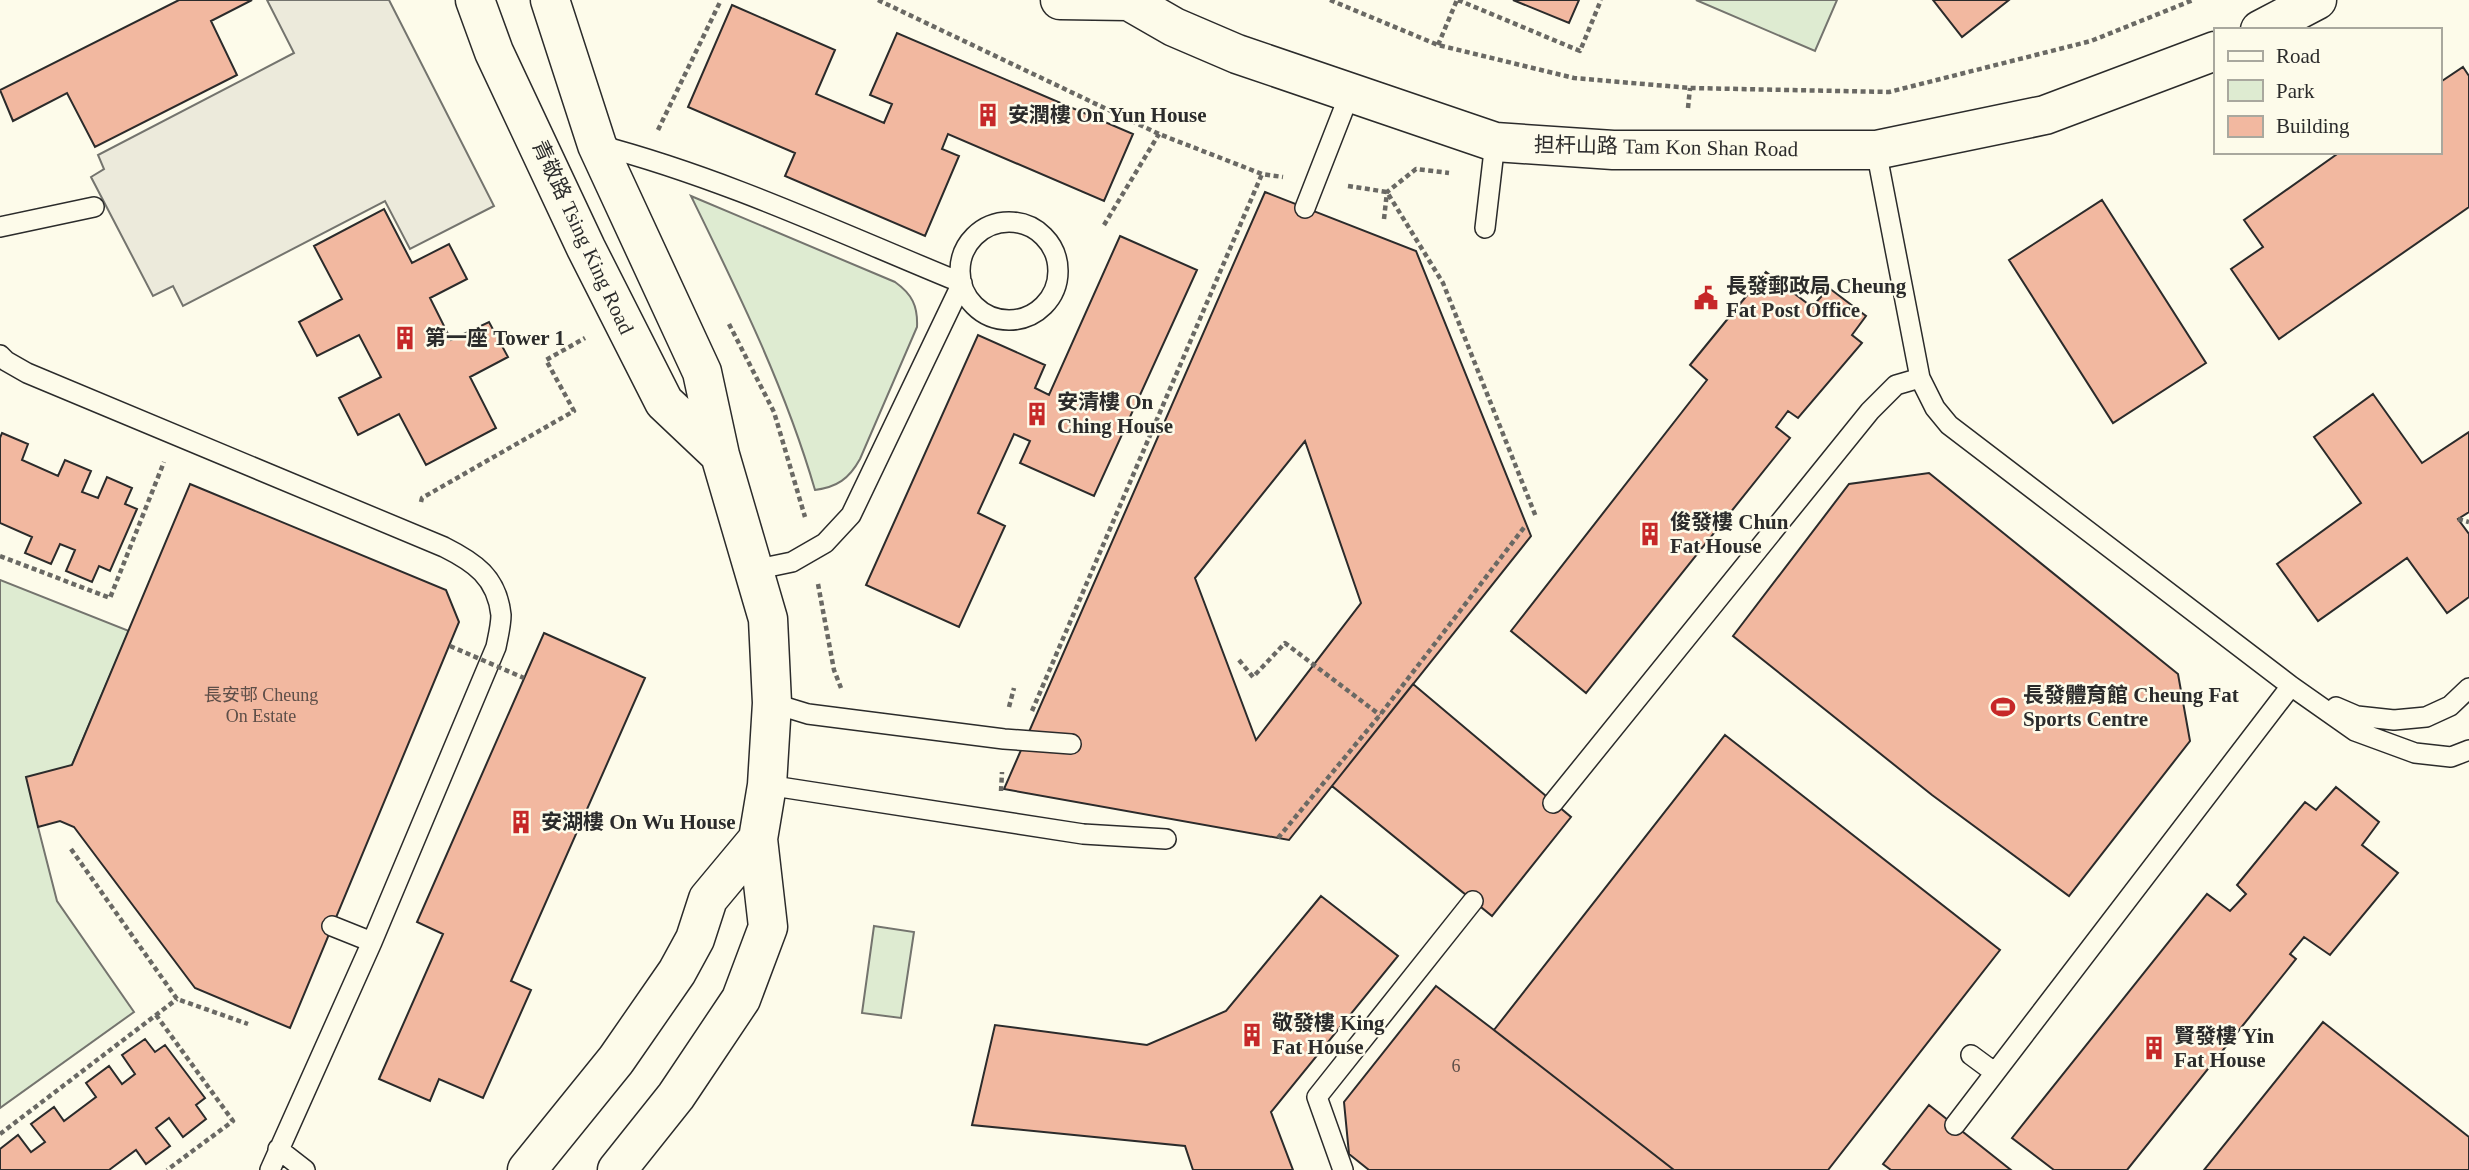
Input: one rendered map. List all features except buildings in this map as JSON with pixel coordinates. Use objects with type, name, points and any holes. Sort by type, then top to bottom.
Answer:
[{"type":"main road","name":"青敬路 Tsing King Road","points":[[475,0],[494,52],[586,248],[658,392],[664,402],[720,455]]},
{"type":"main road","points":[[550,0],[597,145],[702,372],[720,455],[768,619],[772,703],[767,785],[758,839],[768,927],[741,999],[676,1096],[617,1170]]},
{"type":"main road","name":"担杆山路 Tam Kon Shan Road","points":[[1060,0],[1127,1],[1174,27],[1237,54],[1350,93],[1493,161],[1613,150],[1876,150],[2045,115],[2214,51]]},
{"type":"main road","points":[[2264,28],[2317,0]]},
{"type":"main road","points":[[527,1170],[616,1060],[677,972],[695,939],[708,899],[758,839]]},
{"type":"lane","points":[[1305,208],[1350,93]]},
{"type":"lane","points":[[597,145],[647,158],[724,185],[962,283],[971,303],[988,317],[1010,321],[1031,316],[1048,302],[1058,282],[1058,260],[1048,241],[1031,227],[1009,222],[988,227],[970,241],[961,261],[962,283],[851,515],[825,543],[792,562],[754,570]]},
{"type":"lane","points":[[1876,150],[1920,378],[1935,408],[1949,425],[2291,686],[2355,731],[2415,753],[2451,757],[2469,750]]},
{"type":"lane","points":[[1485,228],[1493,161]]},
{"type":"lane","points":[[0,227],[94,207]]},
{"type":"lane","points":[[0,355],[27,373],[444,547],[472,561],[492,585],[501,615],[496,647],[372,942],[270,1170]]},
{"type":"lane","points":[[1553,803],[1870,411],[1896,385],[1920,378]]},
{"type":"lane","points":[[2291,686],[2357,716],[2394,720],[2426,717],[2450,706],[2469,688]]},
{"type":"lane","points":[[1955,1125],[2291,686]]},
{"type":"lane","points":[[772,703],[808,714],[1004,739],[1071,744]]},
{"type":"lane","points":[[767,785],[1083,834],[1166,839]]},
{"type":"lane","points":[[1343,1170],[1317,1097],[1473,901]]},
{"type":"lane","points":[[332,926],[372,942]]},
{"type":"lane","points":[[1970,1055],[1994,1072]]},
{"type":"lane","points":[[278,1149],[305,1170]]},
{"type":"path","points":[[647,158],[721,0]]},
{"type":"path","points":[[878,0],[1159,134],[1262,174],[1387,192],[1443,283],[1535,517]]},
{"type":"path","points":[[1329,0],[1438,45],[1574,78],[1690,88],[1889,92],[2091,41],[2193,0]]},
{"type":"path","points":[[1438,45],[1457,0],[1580,51],[1601,0]]},
{"type":"path","points":[[1104,225],[1159,134]]},
{"type":"path","points":[[1384,219],[1387,192],[1416,169],[1493,161]]},
{"type":"path","points":[[1030,714],[1262,174]]},
{"type":"path","points":[[724,314],[774,412],[810,535],[834,670],[843,695]]},
{"type":"path","points":[[2458,519],[2469,522]]},
{"type":"path","points":[[1278,838],[1380,715],[1527,525]]},
{"type":"path","points":[[0,556],[110,598]]},
{"type":"path","points":[[1239,660],[1253,677],[1285,643],[1380,715]]},
{"type":"path","points":[[450,646],[524,678]]},
{"type":"path","points":[[71,849],[177,999],[248,1024]]},
{"type":"path","points":[[0,1134],[177,999]]},
{"type":"path","points":[[156,1015],[233,1121],[167,1170]]},
{"type":"green space","points":[[1696,0],[1837,0],[1815,51]]},
{"type":"green space","points":[[691,196],[895,282],[913,301],[917,327],[860,459],[847,477],[830,487],[815,490],[775,377]]},
{"type":"green space","points":[[0,580],[129,631],[72,765],[38,827],[57,901],[134,1012],[0,1108]]},
{"type":"green space","points":[[874,926],[914,932],[901,1018],[862,1013]]},
{"type":"shaded area","points":[[267,0],[389,0],[494,206],[410,249],[385,201],[183,306],[173,286],[153,296],[91,177],[104,169],[98,155],[294,53]]},
{"type":"place","name":"安潤樓 On Yun House","points":[[988,115]]},
{"type":"place","name":"長發郵政局 Cheung Fat Post Office","points":[[1706,298]]},
{"type":"place","name":"第一座 Tower 1","points":[[405,338]]},
{"type":"place","name":"安清樓 On Ching House","points":[[1037,414]]},
{"type":"place","name":"俊發樓 Chun Fat House","points":[[1650,534]]},
{"type":"place","name":"長發體育館 Cheung Fat Sports Centre","points":[[2003,707]]},
{"type":"place","name":"安湖樓 On Wu House","points":[[521,822]]},
{"type":"place","name":"敬發樓 King Fat House","points":[[1252,1035]]},
{"type":"place","name":"賢發樓 Yin Fat House","points":[[2154,1048]]}]
